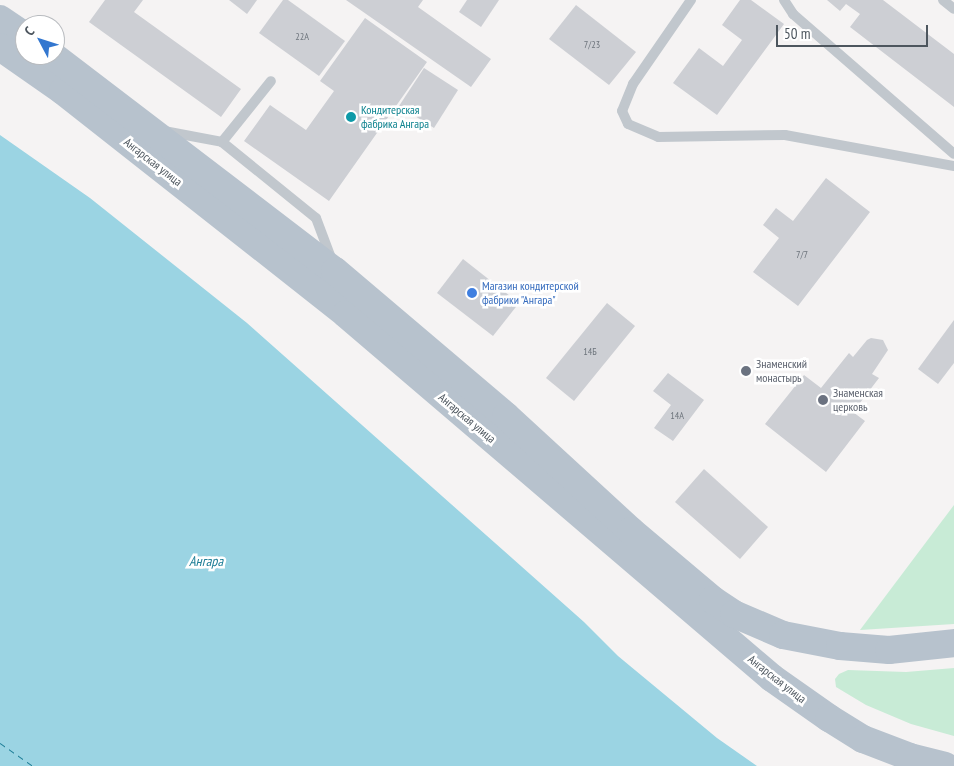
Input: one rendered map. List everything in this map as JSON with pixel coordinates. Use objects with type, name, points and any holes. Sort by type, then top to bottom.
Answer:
[{"type":"main road","points":[[0,19],[15,29]]},
{"type":"main road","name":"Ангарская улица","points":[[0,47],[63,91],[346,314],[772,678],[863,739],[910,757],[945,766]]},
{"type":"main road","name":"Ангарская улица","points":[[65,65],[335,271],[506,416],[631,531],[713,600],[734,614],[783,635],[840,646],[888,650],[954,643]]},
{"type":"lane","points":[[691,0],[633,84],[622,111],[628,124],[658,137],[785,135],[954,166]]},
{"type":"lane","points":[[784,0],[793,14],[954,154]]},
{"type":"lane","points":[[942,0],[954,9]]},
{"type":"lane","points":[[222,142],[271,81]]},
{"type":"lane","points":[[150,128],[222,142],[316,218],[335,271]]},
{"type":"green space","points":[[954,505],[954,624],[860,630]]},
{"type":"green space","points":[[954,668],[954,736],[911,724],[866,705],[836,687],[835,679],[839,674],[848,670],[906,672]]},
{"type":"water","name":"Ангара","points":[[0,135],[90,198],[247,323],[584,622],[618,656],[717,738],[757,766],[0,766]]},
{"type":"building","points":[[105,0],[143,0],[134,12],[241,89],[221,117],[89,22]]},
{"type":"building","points":[[229,0],[257,0],[247,14]]},
{"type":"building","points":[[283,0],[288,0],[345,41],[319,76],[259,33]]},
{"type":"building","points":[[346,0],[423,0],[418,7],[491,59],[471,87]]},
{"type":"building","points":[[467,0],[499,0],[481,27],[459,12]]},
{"type":"building","points":[[740,0],[751,0],[784,24],[717,115],[673,83],[699,48],[723,66],[742,40],[722,25]]},
{"type":"building","points":[[827,0],[883,0],[954,54],[954,107],[850,27],[860,14],[846,4],[840,11]]},
{"type":"building","points":[[576,5],[636,52],[609,85],[549,39]]},
{"type":"building","name":"Кондитерская фабрика Ангара","points":[[365,18],[427,62],[329,201],[244,141],[270,105],[306,130],[334,91],[320,81]]},
{"type":"building","points":[[424,68],[458,90],[434,128],[399,106]]},
{"type":"building","points":[[826,178],[870,212],[798,306],[753,272],[779,238],[763,225],[776,208],[793,221]]},
{"type":"building","points":[[463,259],[519,303],[493,336],[437,293]]},
{"type":"building","points":[[607,303],[635,326],[574,401],[546,378]]},
{"type":"building","points":[[954,320],[954,363],[938,384],[918,369]]},
{"type":"building","name":"Знаменская церковь","points":[[871,338],[883,340],[888,350],[872,374],[879,378],[853,412],[865,421],[826,472],[765,424],[804,375],[821,388],[849,353],[853,357],[867,340]]},
{"type":"building","points":[[668,373],[704,400],[673,441],[654,428],[671,405],[653,391]]},
{"type":"building","points":[[704,469],[768,527],[740,559],[675,502]]},
{"type":"ferry route","points":[[0,743],[33,766]]},
{"type":"place","name":"Кондитерская фабрика Ангара","points":[[351,117]]},
{"type":"place","name":"Магазин кондитерской фабрики \"Ангара\"","points":[[472,293]]},
{"type":"place","name":"Знаменский монастырь","points":[[746,371]]},
{"type":"place","name":"Знаменская церковь","points":[[823,400]]}]
